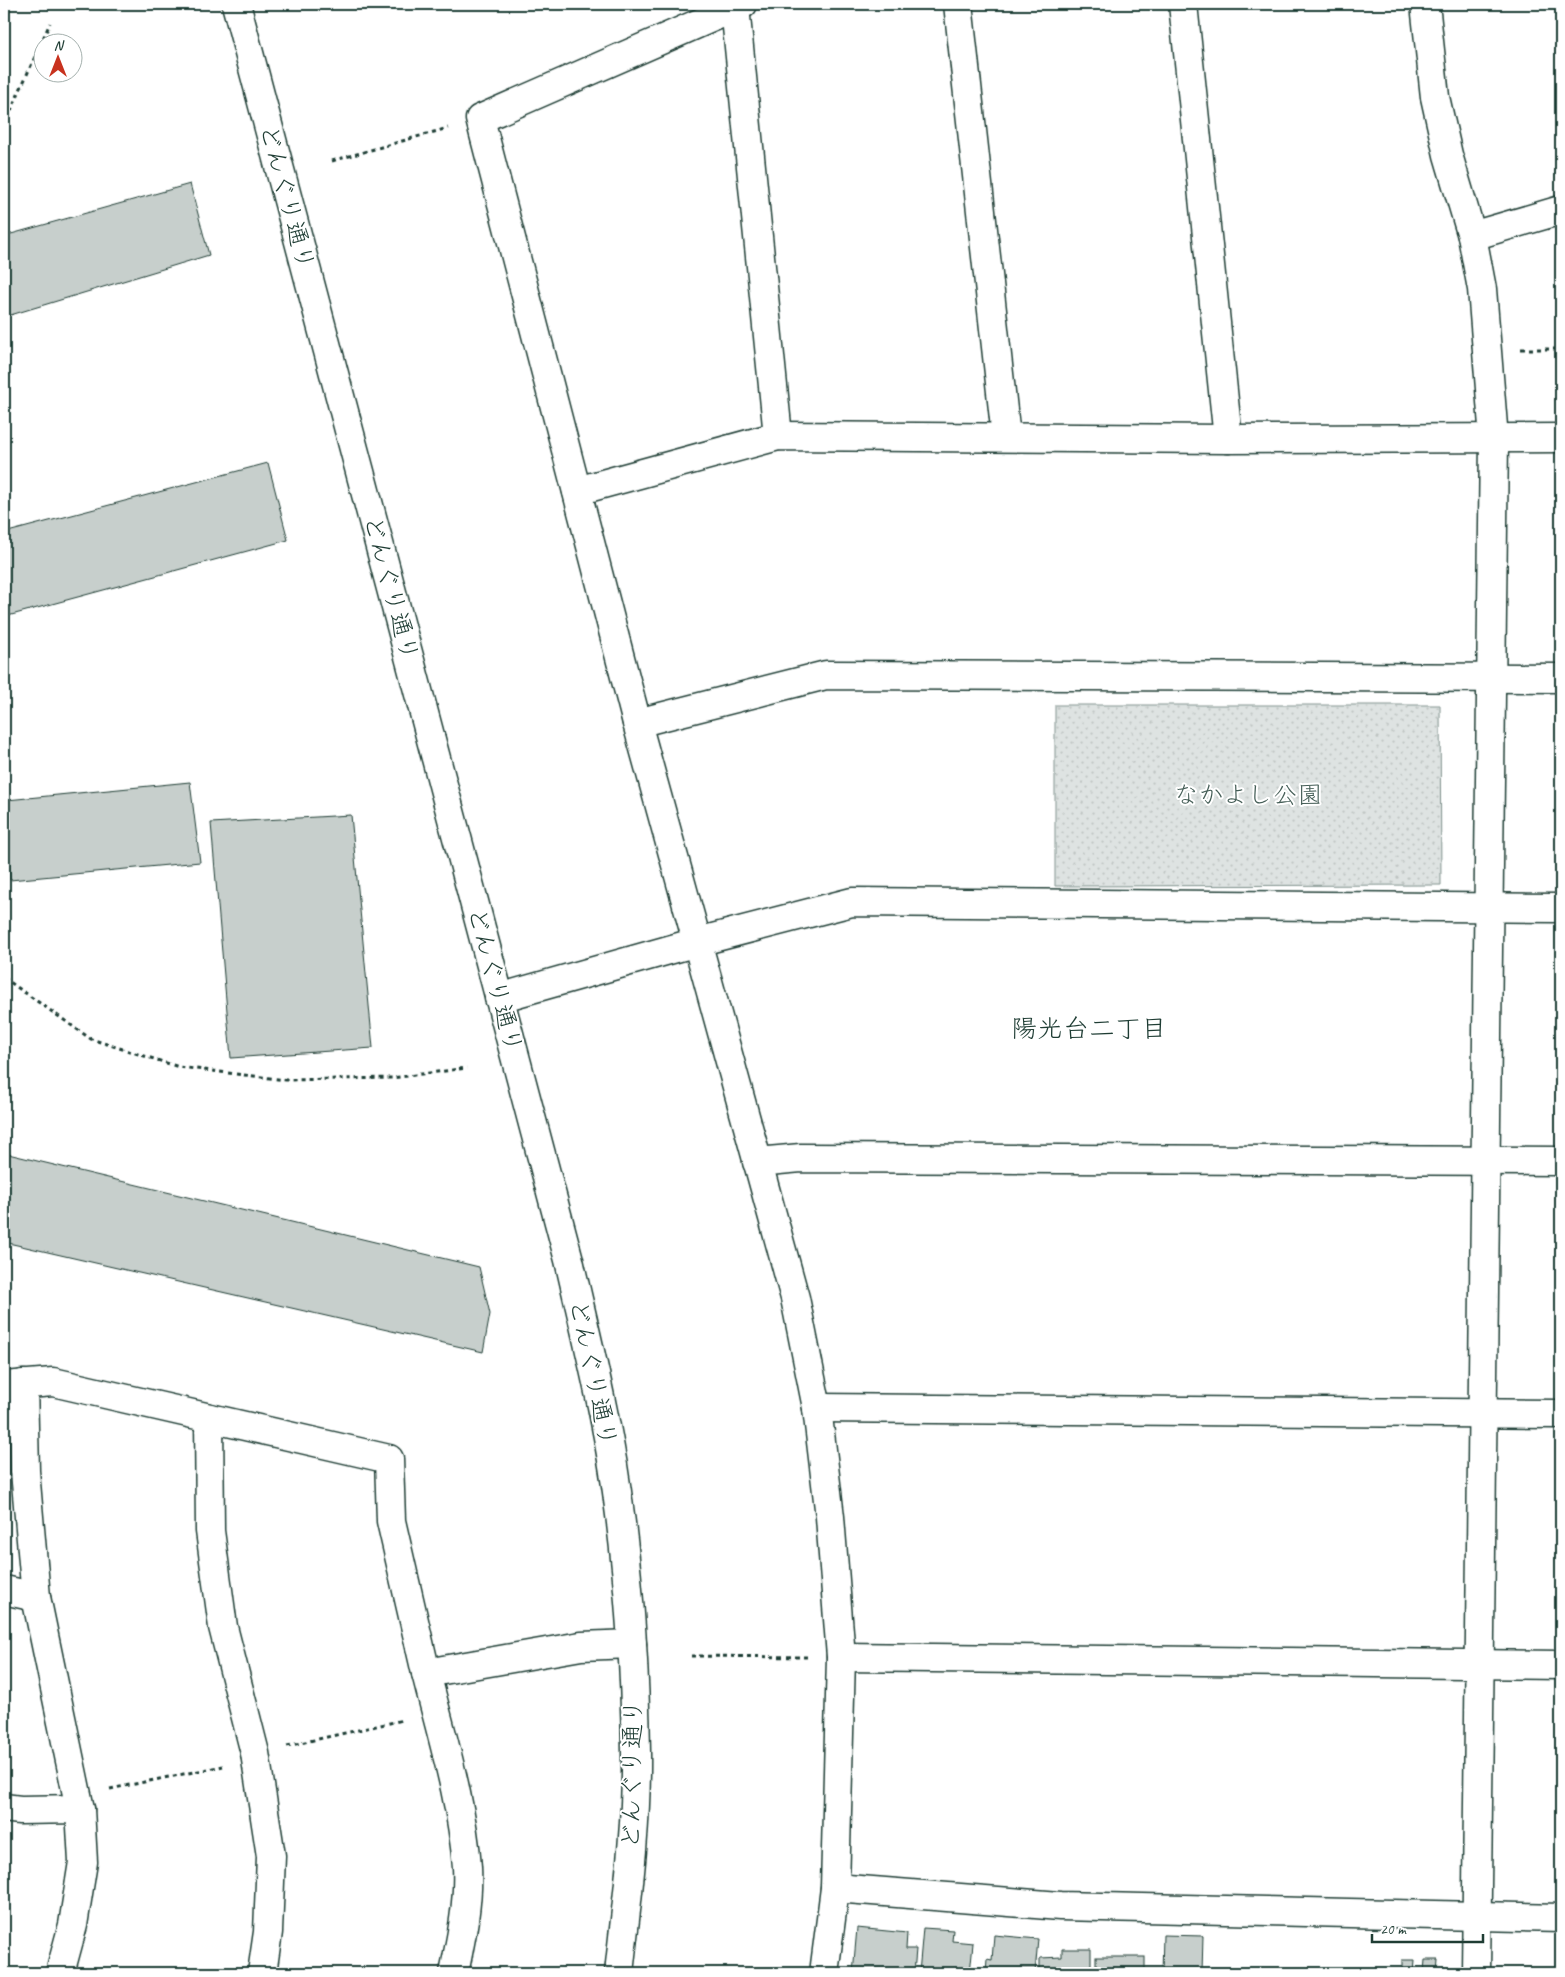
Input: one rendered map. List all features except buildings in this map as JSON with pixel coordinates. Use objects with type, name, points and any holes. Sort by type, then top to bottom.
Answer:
[{"type":"street","name":"どんぐり通り","points":[[236,4],[569,1260],[600,1396],[620,1514],[632,1644],[636,1752],[634,1825],[619,1973]]},
{"type":"street","points":[[958,4],[1006,438]]},
{"type":"street","points":[[1183,4],[1228,439]]},
{"type":"street","points":[[1425,4],[1435,97],[1448,155],[1472,236],[1482,289],[1487,331],[1494,439],[1476,1973]]},
{"type":"street","points":[[778,436],[739,5],[480,119],[637,723],[795,1298],[816,1408],[830,1517],[841,1657],[835,1888],[824,1973]]},
{"type":"street","points":[[1472,236],[1561,210]]},
{"type":"street","points":[[577,490],[778,436],[1228,439],[1561,438]]},
{"type":"street","points":[[637,723],[826,674],[1561,678]]},
{"type":"street","points":[[500,998],[697,942],[852,902],[1561,908]]},
{"type":"street","points":[[757,1162],[801,1158],[1561,1161]]},
{"type":"street","points":[[60,1973],[73,1925],[83,1862],[79,1802],[36,1598],[25,1471],[14,1386],[52,1382],[389,1459],[391,1521],[457,1798],[467,1869],[462,1931],[454,1973]]},
{"type":"street","points":[[816,1408],[1561,1414]]},
{"type":"street","points":[[208,1418],[210,1531],[222,1618],[255,1756],[271,1856],[268,1932],[262,1973]]},
{"type":"street","points":[[4,1590],[36,1598]]},
{"type":"street","points":[[426,1673],[581,1646],[632,1644]]},
{"type":"street","points":[[841,1657],[1561,1665]]},
{"type":"street","points":[[4,1808],[79,1802]]},
{"type":"street","points":[[835,1888],[1060,1906],[1561,1918]]},
{"type":"path","points":[[4,126],[50,23]]},
{"type":"path","points":[[332,162],[480,119]]},
{"type":"path","points":[[1520,349],[1561,348]]},
{"type":"path","points":[[4,978],[91,1039],[179,1067],[286,1080],[392,1078],[467,1068]]},
{"type":"path","points":[[691,1656],[841,1657]]},
{"type":"path","points":[[79,1802],[255,1756],[436,1713]]},
{"type":"green space","name":"なかよし公園","points":[[1055,705],[1440,705],[1441,885],[1055,886]]},
{"type":"district","name":"陽光台二丁目","points":[[1089,1028]]}]
